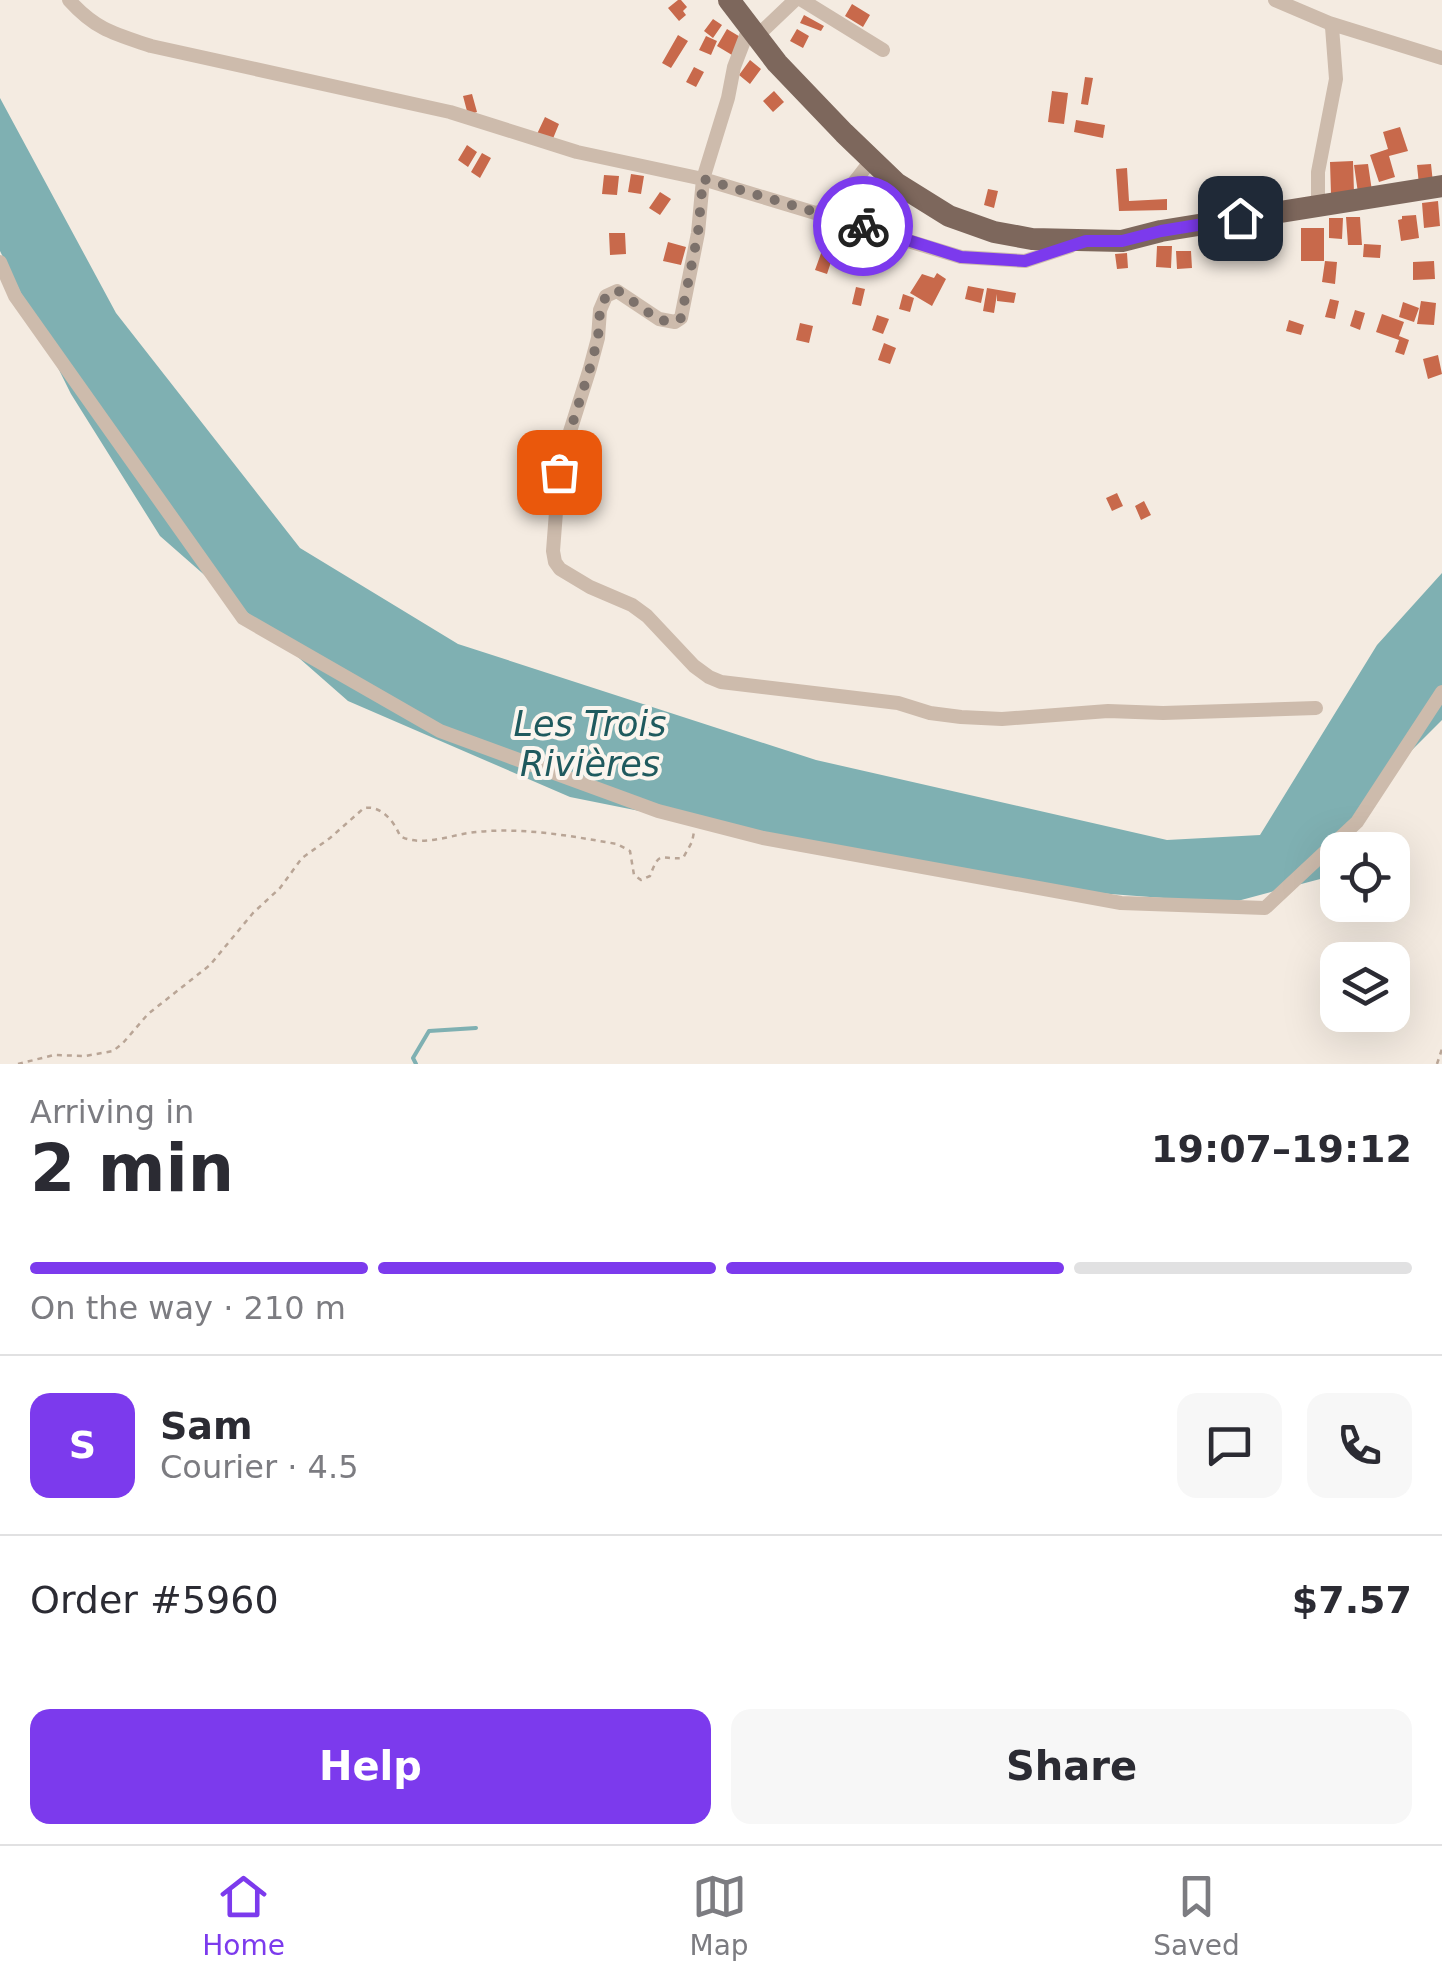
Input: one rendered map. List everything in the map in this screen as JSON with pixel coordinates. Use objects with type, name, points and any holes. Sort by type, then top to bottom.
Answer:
[{"type":"main road","points":[[743,16],[777,63],[896,183],[949,216],[994,232],[1032,239],[1122,241],[1161,231],[1442,186]]},
{"type":"street","points":[[69,0],[106,32],[152,46],[450,112],[576,152],[703,179],[961,257],[1025,261],[1086,241]]},
{"type":"street","points":[[883,50],[798,0],[743,16],[728,98],[703,179],[698,233],[681,318],[675,322],[659,320],[617,290],[606,296],[590,368],[559,472],[554,562],[590,587],[632,605],[647,616],[709,678],[740,686],[851,696],[960,718],[1316,708]]},
{"type":"street","points":[[1275,0],[1442,58]]},
{"type":"street","points":[[1318,206],[1318,172],[1336,80],[1330,22]]},
{"type":"street","points":[[818,212],[841,198],[872,160]]},
{"type":"street","points":[[0,262],[15,296],[242,618],[440,731],[658,811],[782,841],[1121,903],[1265,908],[1357,822],[1442,692]]},
{"type":"path","points":[[18,1064],[54,1055],[103,1054],[123,1044],[148,1014],[210,964],[280,888],[302,858],[364,808],[377,808],[405,839],[522,830],[616,844],[630,851],[634,876],[642,880],[650,876],[661,856],[683,858],[692,842],[696,820]]},
{"type":"path","points":[[1437,1064],[1442,1049]]},
{"type":"water","name":"Les Trois Rivières","points":[[0,98],[116,313],[300,548],[458,644],[816,760],[1167,840],[1260,835],[1377,645],[1442,573],[1442,720],[1376,786],[1350,832],[1320,832],[1320,879],[1230,903],[1017,887],[570,797],[348,701],[160,536],[71,394],[0,251]]},
{"type":"building","points":[[678,0],[687,7],[683,11],[686,15],[679,21],[668,8]]},
{"type":"building","points":[[852,4],[870,15],[863,27],[845,16]]},
{"type":"building","points":[[804,15],[824,26],[821,31],[800,23]]},
{"type":"building","points":[[713,19],[722,25],[713,38],[704,31]]},
{"type":"building","points":[[727,29],[742,38],[732,55],[717,46]]},
{"type":"building","points":[[797,29],[809,36],[803,48],[790,41]]},
{"type":"building","points":[[678,35],[688,41],[671,68],[662,63]]},
{"type":"building","points":[[706,36],[717,41],[711,55],[699,50]]},
{"type":"building","points":[[750,60],[761,69],[750,84],[739,75]]},
{"type":"building","points":[[694,67],[704,72],[696,87],[686,82]]},
{"type":"building","points":[[1085,77],[1093,78],[1088,105],[1081,104]]},
{"type":"building","points":[[774,91],[784,102],[773,112],[763,101]]},
{"type":"building","points":[[1052,91],[1068,93],[1064,124],[1048,122]]},
{"type":"building","points":[[472,94],[477,112],[468,115],[463,96]]},
{"type":"building","points":[[545,117],[559,124],[552,141],[537,134]]},
{"type":"building","points":[[1076,120],[1105,125],[1103,138],[1074,132]]},
{"type":"building","points":[[1400,127],[1408,151],[1389,156],[1395,177],[1379,182],[1370,155],[1388,149],[1383,132]]},
{"type":"building","points":[[467,145],[477,152],[468,167],[458,160]]},
{"type":"building","points":[[482,153],[491,158],[480,178],[471,172]]},
{"type":"building","points":[[1353,161],[1354,193],[1331,194],[1330,162]]},
{"type":"building","points":[[1368,164],[1372,191],[1358,193],[1354,165]]},
{"type":"building","points":[[1431,164],[1433,183],[1419,185],[1417,165]]},
{"type":"building","points":[[1127,168],[1129,201],[1167,199],[1167,210],[1119,211],[1116,169]]},
{"type":"building","points":[[631,174],[644,176],[641,194],[628,192]]},
{"type":"building","points":[[604,175],[619,176],[617,195],[602,194]]},
{"type":"building","points":[[988,189],[998,191],[994,208],[984,205]]},
{"type":"building","points":[[660,192],[671,199],[660,215],[649,208]]},
{"type":"building","points":[[1438,201],[1440,226],[1424,228],[1422,203]]},
{"type":"building","points":[[1416,215],[1419,238],[1401,241],[1398,220]]},
{"type":"building","points":[[1346,217],[1360,217],[1362,245],[1348,245]]},
{"type":"building","points":[[1329,218],[1343,218],[1342,239],[1329,238]]},
{"type":"building","points":[[1301,228],[1324,228],[1324,261],[1301,261]]},
{"type":"building","points":[[609,233],[625,233],[626,254],[610,255]]},
{"type":"building","points":[[828,234],[852,250],[845,268],[831,262],[827,274],[815,270]]},
{"type":"building","points":[[668,242],[686,247],[681,265],[663,261]]},
{"type":"building","points":[[1364,244],[1381,245],[1380,258],[1363,257]]},
{"type":"building","points":[[1157,246],[1172,246],[1171,268],[1156,267]]},
{"type":"building","points":[[1176,251],[1191,251],[1192,268],[1177,269]]},
{"type":"building","points":[[1127,253],[1128,268],[1117,269],[1115,254]]},
{"type":"building","points":[[1325,261],[1337,262],[1335,284],[1322,282]]},
{"type":"building","points":[[1434,261],[1435,279],[1413,280],[1413,262]]},
{"type":"building","points":[[937,273],[946,279],[932,306],[910,293],[922,274],[934,278]]},
{"type":"building","points":[[968,286],[984,289],[981,303],[965,299]]},
{"type":"building","points":[[856,287],[865,289],[861,306],[852,304]]},
{"type":"building","points":[[987,288],[1016,293],[1014,303],[997,301],[997,294],[994,313],[983,311]]},
{"type":"building","points":[[903,294],[914,298],[910,312],[899,309]]},
{"type":"building","points":[[1330,299],[1339,301],[1335,319],[1325,317]]},
{"type":"building","points":[[1421,301],[1436,303],[1434,325],[1417,324]]},
{"type":"building","points":[[1403,302],[1419,308],[1414,322],[1399,317]]},
{"type":"building","points":[[1355,310],[1365,313],[1360,330],[1350,326]]},
{"type":"building","points":[[1382,314],[1404,322],[1399,336],[1409,340],[1404,355],[1395,352],[1399,340],[1376,332]]},
{"type":"building","points":[[877,315],[889,319],[883,334],[872,330]]},
{"type":"building","points":[[1289,320],[1304,325],[1301,335],[1286,331]]},
{"type":"building","points":[[800,323],[813,326],[809,343],[796,340]]},
{"type":"building","points":[[884,343],[896,348],[890,364],[878,360]]},
{"type":"building","points":[[1438,355],[1442,374],[1428,379],[1423,359]]},
{"type":"building","points":[[1117,493],[1123,506],[1112,511],[1106,498]]},
{"type":"building","points":[[1144,501],[1151,515],[1141,520],[1135,506]]},
{"type":"waterway","points":[[416,1064],[413,1058],[429,1031],[476,1028]]},
{"type":"way so far","points":[[559,472],[590,368],[606,296],[617,290],[659,320],[675,322],[681,318],[698,233],[703,179],[863,226]]},
{"type":"route","points":[[863,226],[961,257],[1025,261],[1086,241],[1122,241],[1240,218]]}]
